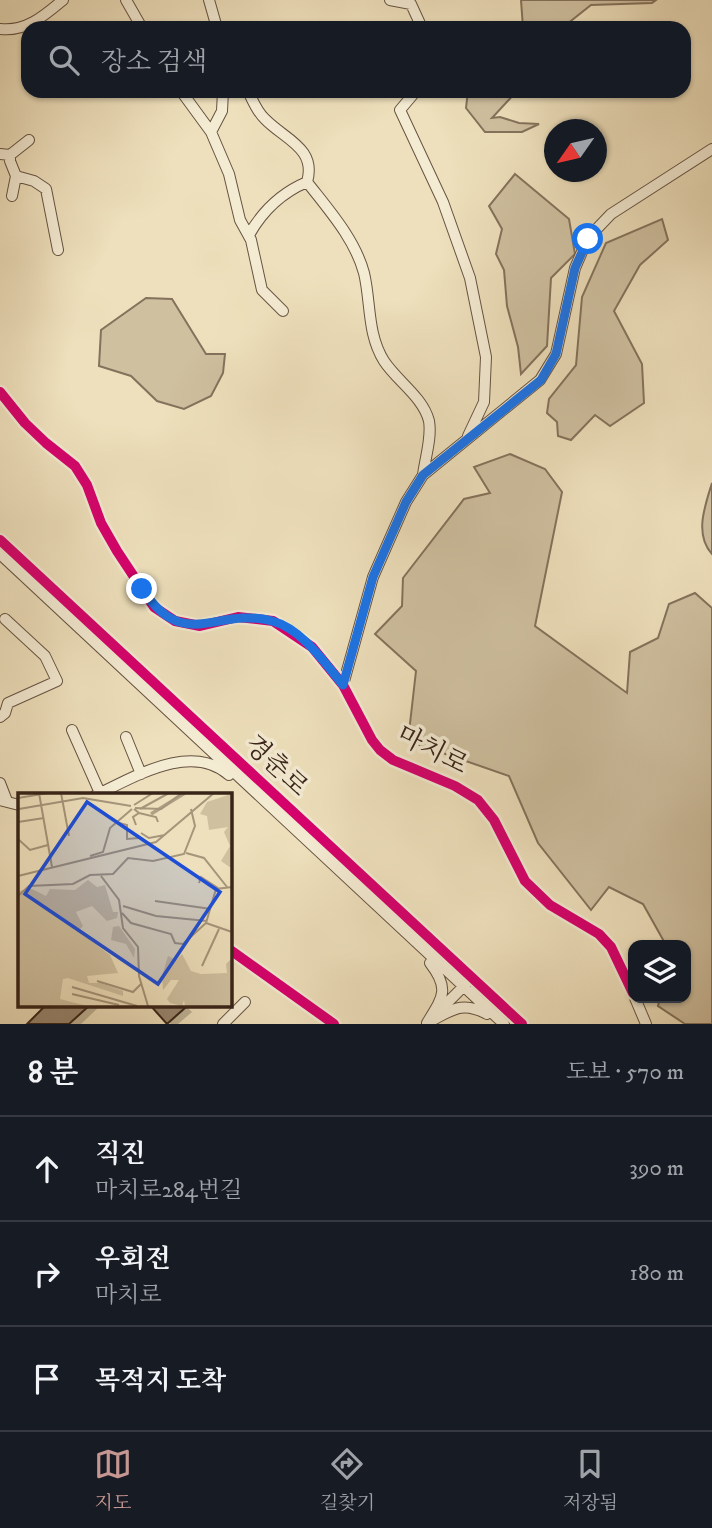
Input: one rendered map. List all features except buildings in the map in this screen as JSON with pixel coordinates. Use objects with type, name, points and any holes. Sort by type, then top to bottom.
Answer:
[{"type":"street","points":[[36,21],[63,0]]},
{"type":"street","points":[[126,0],[138,21]]},
{"type":"street","points":[[209,0],[215,21]]},
{"type":"street","points":[[390,0],[411,4],[419,21]]},
{"type":"street","points":[[0,29],[21,28]]},
{"type":"street","points":[[186,98],[211,132],[229,174],[240,220],[249,234],[262,290],[282,311]]},
{"type":"street","points":[[211,132],[222,111],[223,98]]},
{"type":"street","points":[[249,234],[257,220],[278,198],[307,182],[311,170],[299,147],[262,116],[252,98]]},
{"type":"street","points":[[410,98],[400,110],[443,202],[470,278],[486,357],[484,402],[466,440]]},
{"type":"street","points":[[12,195],[16,176],[5,155],[29,140]]},
{"type":"street","points":[[343,685],[373,577],[400,513],[423,475],[541,380],[556,354],[575,268],[588,239],[611,214],[712,149]]},
{"type":"street","points":[[16,176],[46,188],[58,250]]},
{"type":"street","points":[[307,182],[356,251],[364,274],[374,342],[384,362],[418,401],[428,419],[430,431],[423,475]]},
{"type":"street","name":"마치로","points":[[0,391],[39,437],[75,466],[87,485],[101,523],[154,607],[174,621],[200,626],[238,617],[273,621],[312,647],[343,685],[380,750],[394,760],[468,793],[486,808],[505,838],[525,881],[550,905],[599,934],[611,947],[628,983]]},
{"type":"street","name":"경춘로","points":[[0,540],[522,1024]]},
{"type":"street","name":"경춘로","points":[[0,554],[503,1023]]},
{"type":"street","points":[[0,717],[5,713],[8,703],[57,681],[45,656],[5,619]]},
{"type":"street","points":[[72,730],[98,793]]},
{"type":"street","points":[[126,737],[141,774]]},
{"type":"street","points":[[100,793],[173,763],[208,763],[222,769],[298,832]]},
{"type":"street","points":[[0,783],[3,801]]},
{"type":"street","points":[[410,937],[439,974],[443,984],[441,1000],[426,1024]]},
{"type":"street","points":[[426,1024],[472,979]]},
{"type":"street","points":[[223,1024],[245,1002]]},
{"type":"street","points":[[637,1003],[646,1024]]},
{"type":"street","points":[[426,1024],[451,1010],[470,1006],[503,1023]]},
{"type":"shaded area","points":[[521,0],[656,0],[652,3],[591,5],[571,21],[522,21]]},
{"type":"shaded area","points":[[467,98],[511,98],[492,118],[539,124],[522,132],[485,132],[466,108]]},
{"type":"shaded area","points":[[515,174],[569,219],[575,254],[551,278],[547,346],[521,374],[518,347],[507,306],[504,270],[496,254],[502,229],[489,206]]},
{"type":"shaded area","points":[[662,219],[668,240],[640,265],[614,311],[642,364],[644,403],[610,426],[595,415],[571,440],[558,436],[557,422],[547,413],[549,399],[576,365],[582,297],[606,243]]},
{"type":"shaded area","points":[[146,298],[172,299],[206,354],[225,354],[223,373],[211,396],[184,409],[157,401],[131,376],[99,366],[101,330]]},
{"type":"shaded area","points":[[510,454],[545,469],[562,492],[535,626],[627,693],[630,652],[658,638],[669,604],[695,593],[712,608],[712,1024],[685,1024],[658,1006],[659,1003],[691,1003],[691,940],[663,940],[643,904],[609,887],[591,910],[538,843],[509,776],[408,741],[416,671],[375,634],[402,606],[403,578],[464,499],[490,493],[474,467]]},
{"type":"shaded area","points":[[712,483],[712,554],[703,538],[702,529]]},
{"type":"cycle path","points":[[0,392],[25,423],[75,466],[87,485],[101,523],[154,607],[175,621],[200,626],[238,617],[273,621],[312,647],[343,685],[380,750],[393,760],[455,786],[478,800],[494,820],[525,881],[550,905],[599,934],[611,947],[628,983]]},
{"type":"cycle path","points":[[0,540],[522,1024]]},
{"type":"cycle path","points":[[231,950],[334,1024]]},
{"type":"route","points":[[142,589],[154,607],[174,621],[200,626],[238,617],[273,621],[312,647],[343,685],[373,577],[406,502],[423,475],[435,464],[541,380],[556,354],[575,268],[588,239]]}]
